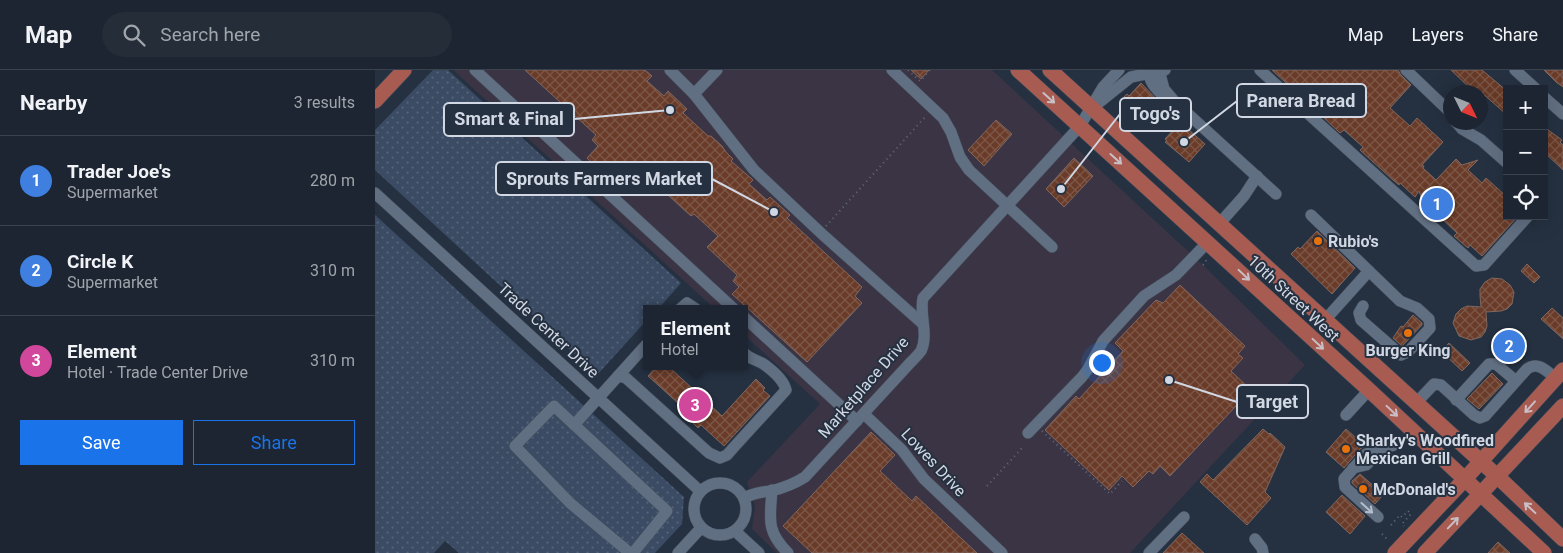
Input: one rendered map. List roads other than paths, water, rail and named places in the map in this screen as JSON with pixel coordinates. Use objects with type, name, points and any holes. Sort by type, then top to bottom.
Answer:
[{"type":"main road","points":[[375,101],[404,70]]},
{"type":"main road","name":"10th Street West","points":[[1018,70],[1147,187],[1207,249],[1369,390],[1544,553]]},
{"type":"main road","name":"10th Street West","points":[[1050,70],[1497,476],[1563,539]]},
{"type":"main road","points":[[1147,187],[1177,201],[1202,221],[1219,224]]},
{"type":"main road","points":[[1207,249],[1228,245],[1278,290],[1313,309]]},
{"type":"main road","points":[[1391,547],[1465,479],[1559,374]]},
{"type":"main road","points":[[1425,553],[1563,406]]},
{"type":"street","points":[[475,70],[730,305]]},
{"type":"street","points":[[670,70],[695,94],[754,170],[820,233],[923,324]]},
{"type":"street","points":[[695,94],[717,70]]},
{"type":"street","points":[[892,70],[944,119],[960,157],[969,170],[1051,247]]},
{"type":"street","name":"Marketplace Drive","points":[[744,498],[753,493],[793,485],[805,478],[921,350],[924,338],[921,307],[923,298],[1080,126],[1103,86],[1119,70]]},
{"type":"street","points":[[1260,70],[1477,266],[1484,265],[1524,220]]},
{"type":"street","points":[[1407,70],[1443,105]]},
{"type":"street","points":[[1515,70],[1531,85]]},
{"type":"street","points":[[1092,107],[1129,78],[1156,71]]},
{"type":"street","points":[[1156,71],[1151,81],[1157,90],[1175,102],[1276,194]]},
{"type":"street","points":[[1548,101],[1563,114]]},
{"type":"street","points":[[1464,130],[1481,140],[1503,159]]},
{"type":"street","points":[[1219,224],[1244,196],[1257,176]]},
{"type":"street","name":"Trade Center Drive","points":[[375,193],[700,491]]},
{"type":"street","points":[[1311,215],[1400,301],[1417,308],[1429,319],[1430,324],[1428,330],[1408,352],[1401,355],[1361,320],[1359,313],[1363,306]]},
{"type":"street","points":[[1028,433],[1082,378],[1103,341],[1144,296],[1175,275],[1207,249]]},
{"type":"street","points":[[1325,320],[1369,271]]},
{"type":"street","name":"Lowes Drive","points":[[748,320],[860,418],[902,450],[923,479],[1002,553]]},
{"type":"street","points":[[574,425],[643,348]]},
{"type":"street","points":[[617,376],[626,378],[709,453],[720,458],[731,451],[786,390],[781,381],[764,364],[748,356]]},
{"type":"street","points":[[1456,400],[1489,364],[1496,364],[1516,381]]},
{"type":"street","points":[[1416,403],[1434,384],[1441,385],[1474,415],[1481,418],[1533,365],[1559,374]]},
{"type":"street","points":[[1346,415],[1369,390]]},
{"type":"street","points":[[554,406],[667,511],[631,553],[570,503],[515,446],[554,406]]},
{"type":"street","points":[[1378,518],[1345,487],[1344,479],[1366,454],[1394,446]]},
{"type":"street","points":[[716,482],[734,486],[744,498],[745,516],[741,525],[727,535],[708,533],[701,528],[694,516],[695,498],[707,485],[716,482]]},
{"type":"street","points":[[773,490],[770,525],[778,542],[789,553]]},
{"type":"street","points":[[1149,553],[1183,517]]},
{"type":"street","points":[[678,553],[701,528]]},
{"type":"street","points":[[735,531],[759,553]]},
{"type":"street","points":[[1255,539],[1261,545],[1263,553]]},
{"type":"place","name":"Smart & Final","points":[[670,110]]},
{"type":"place","name":"Panera Bread","points":[[1184,142]]},
{"type":"place","name":"Togo's","points":[[1061,189]]},
{"type":"place","name":"Trader Joe's","points":[[1437,204]]},
{"type":"place","name":"Sprouts Farmers Market","points":[[774,212]]},
{"type":"place","name":"Rubio's","points":[[1318,241]]},
{"type":"place","name":"Burger King","points":[[1408,333]]},
{"type":"place","name":"Circle K","points":[[1509,346]]},
{"type":"place","name":"Target","points":[[1169,380]]},
{"type":"place","name":"Element","points":[[695,405]]},
{"type":"place","name":"Sharky's Woodfired Mexican Grill","points":[[1346,449]]},
{"type":"place","name":"McDonald's","points":[[1363,489]]}]
